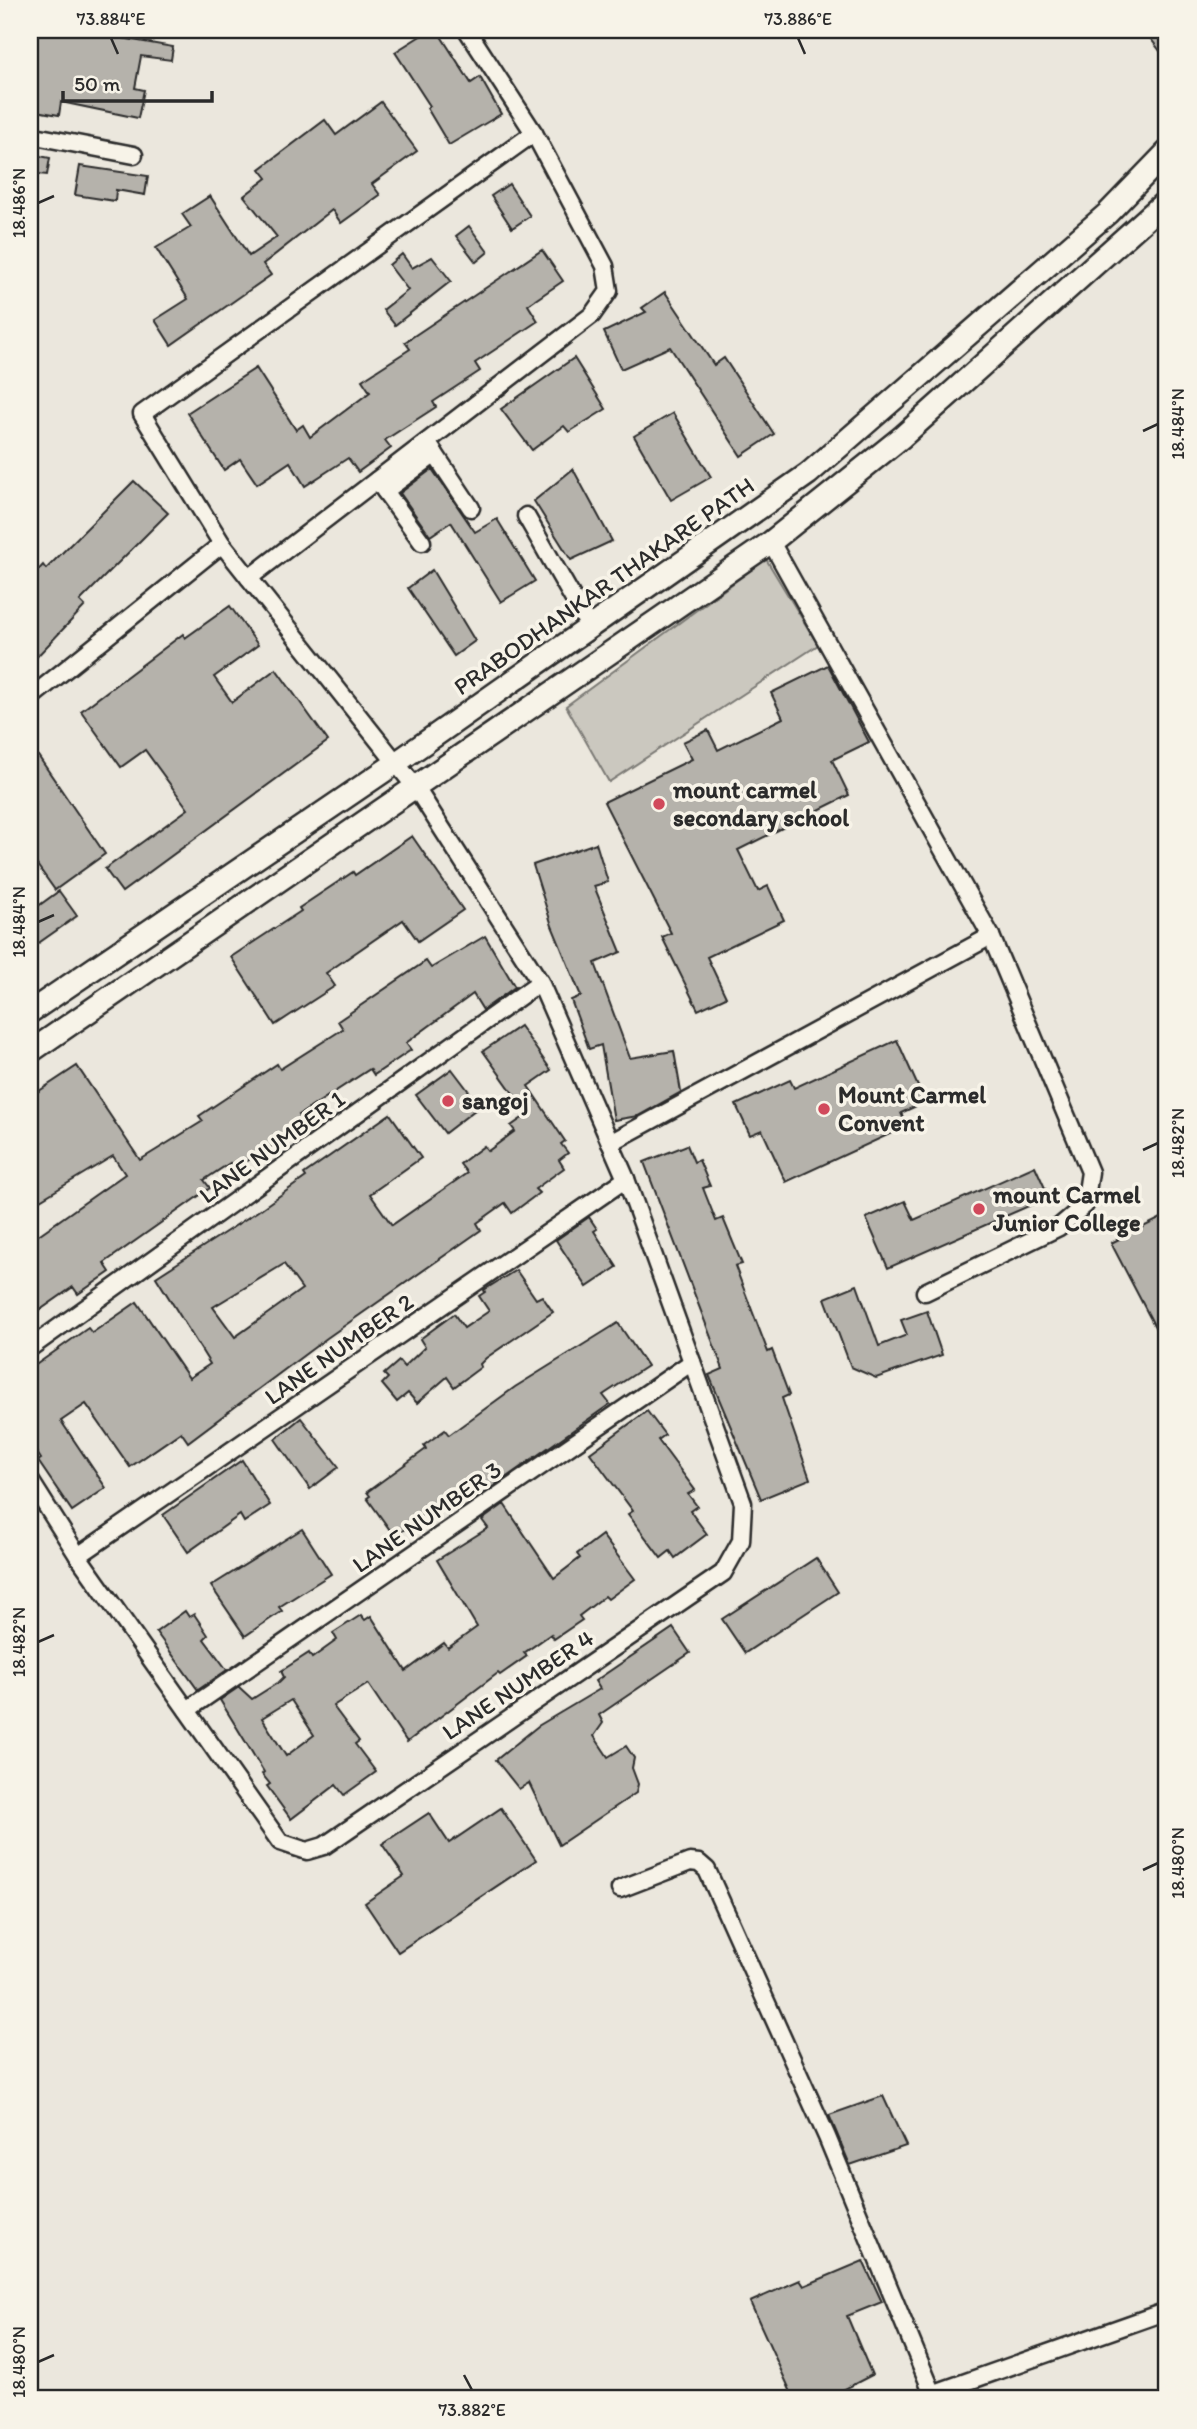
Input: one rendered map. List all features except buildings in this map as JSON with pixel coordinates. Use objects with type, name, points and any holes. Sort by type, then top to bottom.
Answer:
[{"type":"main road","name":"PRABODHANKAR THAKARE PATH","points":[[30,1012],[396,763],[808,474],[1108,213],[1167,152]]},
{"type":"main road","points":[[30,1052],[771,542],[902,437],[1130,237],[1167,200]]},
{"type":"street","points":[[249,578],[431,448],[592,315],[609,291],[605,266],[534,134],[467,30]]},
{"type":"street","points":[[534,134],[142,414],[222,544],[416,788],[540,982],[626,1179],[692,1362]]},
{"type":"street","points":[[30,135],[134,155]]},
{"type":"street","points":[[431,448],[471,508]]},
{"type":"street","points":[[381,486],[422,542]]},
{"type":"street","points":[[526,516],[590,628]]},
{"type":"street","points":[[771,542],[991,936],[1090,1172],[1085,1205],[1059,1227],[925,1292]]},
{"type":"street","points":[[30,698],[222,544]]},
{"type":"street","points":[[610,1143],[991,936]]},
{"type":"street","name":"LANE NUMBER 1","points":[[30,1348],[540,982]]},
{"type":"street","name":"LANE NUMBER 2","points":[[78,1556],[626,1179]]},
{"type":"street","name":"LANE NUMBER 4","points":[[187,1710],[280,1842],[307,1851],[324,1846],[723,1573],[741,1541],[743,1503],[692,1362]]},
{"type":"street","name":"LANE NUMBER 3","points":[[187,1710],[692,1362]]},
{"type":"street","points":[[30,1480],[78,1556],[187,1710]]},
{"type":"street","points":[[620,1889],[690,1862],[699,1863],[707,1870],[827,2137],[926,2397],[1167,2311]]},
{"type":"shaded area","points":[[766,559],[818,645],[609,782],[566,706]]},
{"type":"place","name":"mount carmel secondary school","points":[[659,804]]},
{"type":"place","name":"sangoj","points":[[448,1101]]},
{"type":"place","name":"Mount Carmel Convent","points":[[824,1109]]},
{"type":"place","name":"mount Carmel Junior College","points":[[979,1209]]}]
